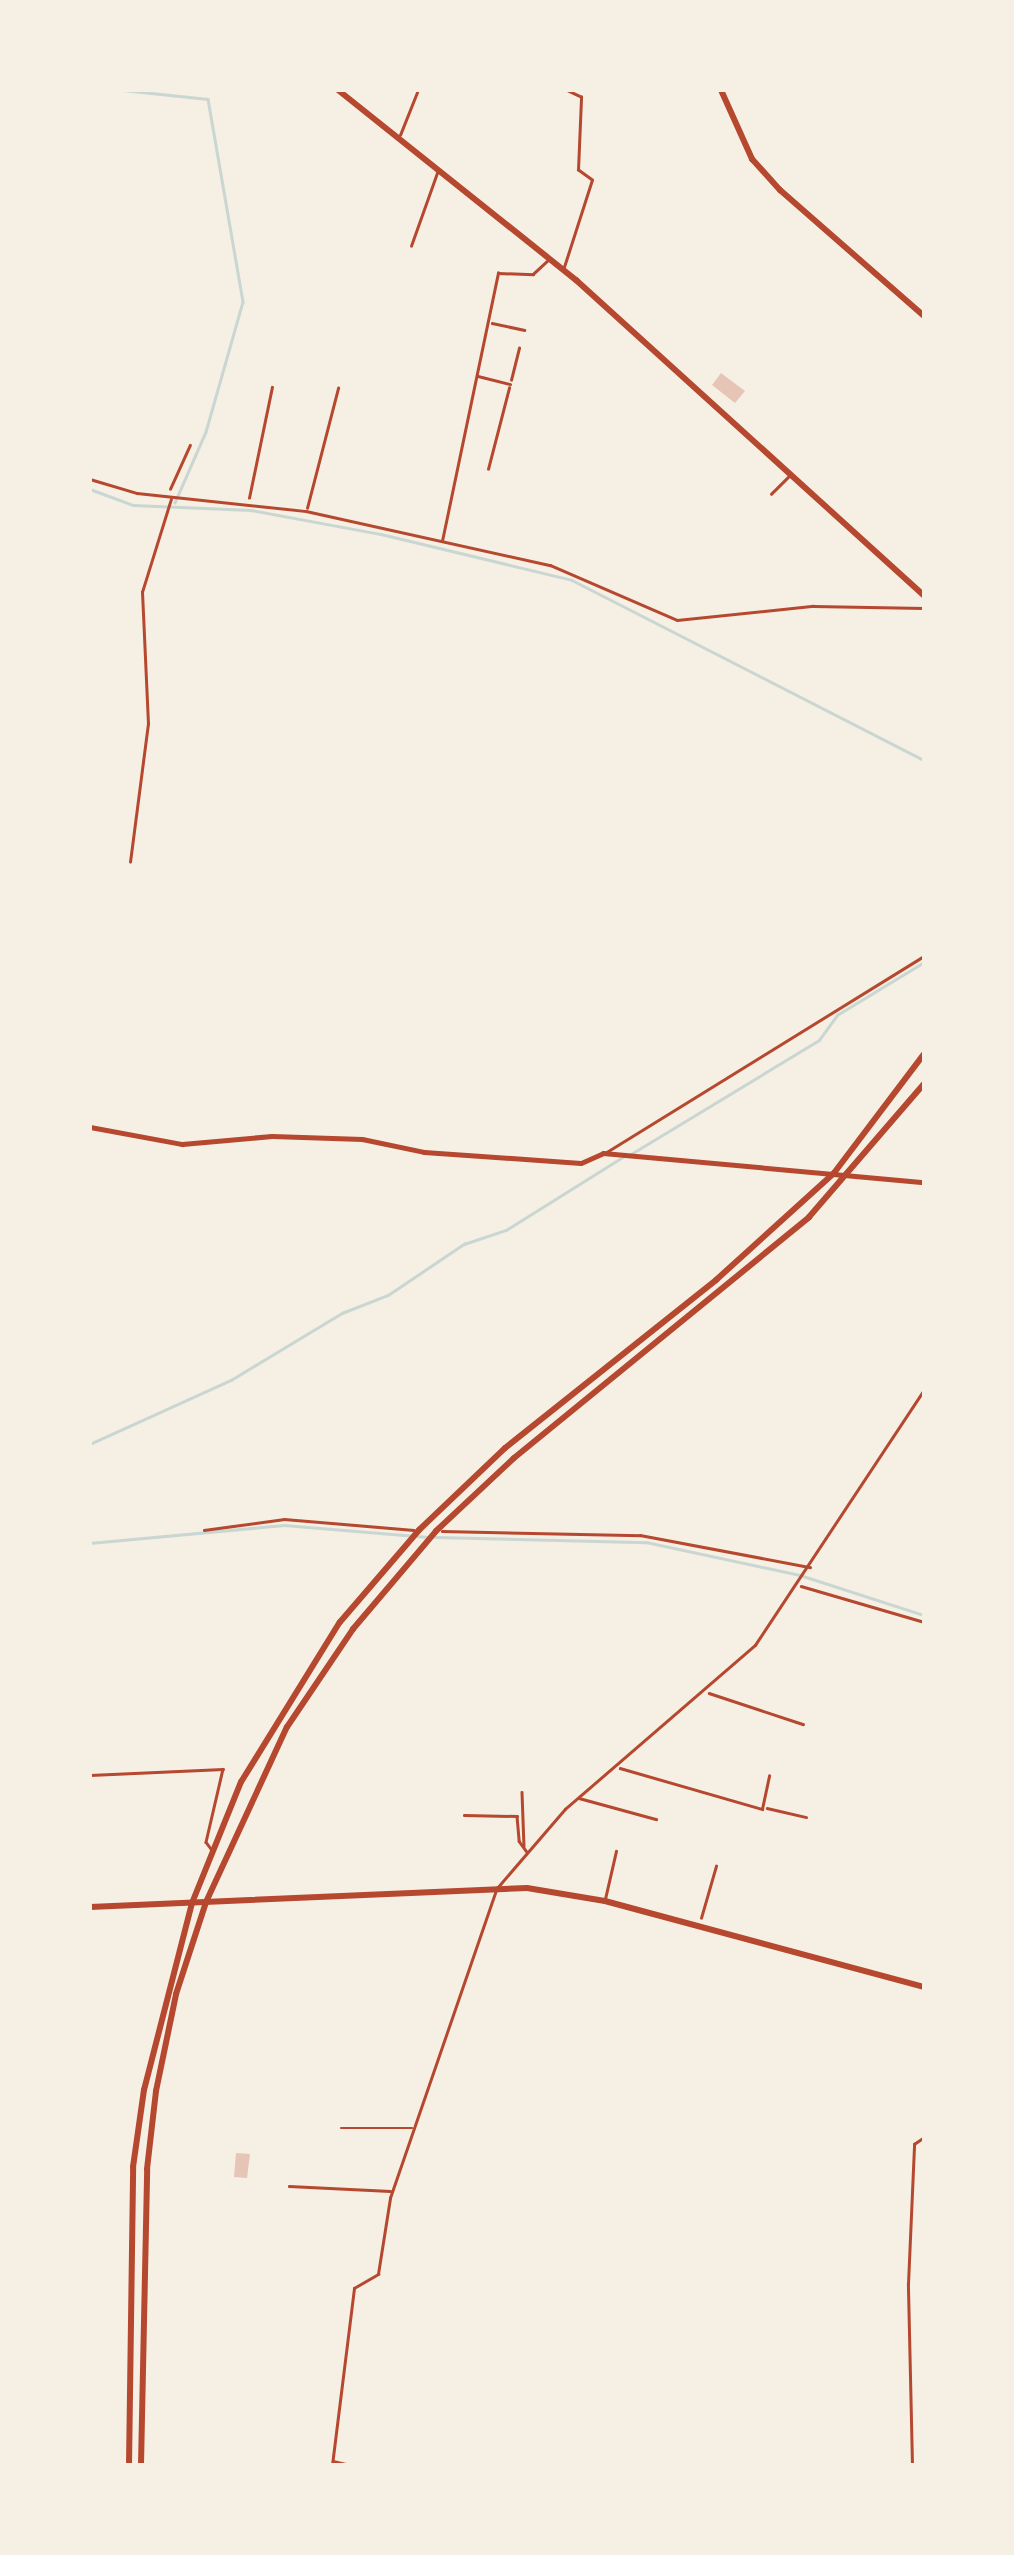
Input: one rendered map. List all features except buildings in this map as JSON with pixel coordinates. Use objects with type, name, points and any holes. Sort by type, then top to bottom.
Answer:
[{"type":"street","points":[[338,90],[550,258],[924,596]]},
{"type":"street","points":[[721,90],[752,159],[780,190],[924,316]]},
{"type":"street","points":[[129,2465],[134,2168],[165,1990],[192,1903],[241,1782],[310,1665],[419,1530],[505,1448],[716,1280],[834,1173],[924,1054]]},
{"type":"street","points":[[141,2465],[146,2169],[176,1994],[206,1902],[287,1727],[353,1629],[426,1541],[514,1458],[724,1291],[852,1175],[924,1084]]},
{"type":"street","points":[[90,1127],[182,1144],[272,1136],[362,1139],[424,1152],[581,1163],[604,1154],[924,1182]]},
{"type":"street","points":[[90,1907],[497,1888],[604,1901],[924,1988]]},
{"type":"lane","points":[[399,138],[418,90]]},
{"type":"lane","points":[[563,270],[592,180],[578,170],[581,98],[566,90]]},
{"type":"lane","points":[[410,246],[438,168]]},
{"type":"lane","points":[[442,541],[498,273],[534,274],[550,258]]},
{"type":"lane","points":[[478,376],[510,384]]},
{"type":"lane","points":[[248,501],[272,387]]},
{"type":"lane","points":[[306,511],[338,388]]},
{"type":"lane","points":[[771,494],[789,476]]},
{"type":"lane","points":[[90,479],[169,497],[248,501],[306,511],[550,565],[677,620],[813,606],[924,608]]},
{"type":"lane","points":[[130,862],[148,724],[142,592],[169,497]]},
{"type":"lane","points":[[604,1154],[924,956]]},
{"type":"lane","points":[[350,2465],[333,2463],[354,2288],[378,2274],[392,2191],[497,1888],[526,1850],[578,1798],[706,1692],[755,1645],[800,1586],[924,1390]]},
{"type":"lane","points":[[204,1530],[284,1520],[436,1531],[640,1535],[812,1567]]},
{"type":"lane","points":[[800,1586],[924,1622]]},
{"type":"lane","points":[[706,1692],[803,1724]]},
{"type":"lane","points":[[90,1774],[223,1769],[206,1842],[213,1852]]},
{"type":"lane","points":[[522,1792],[526,1850]]},
{"type":"lane","points":[[578,1798],[656,1818]]},
{"type":"lane","points":[[464,1815],[517,1816],[526,1850]]},
{"type":"lane","points":[[604,1901],[616,1851]]},
{"type":"lane","points":[[90,1882],[90,1889]]},
{"type":"lane","points":[[912,2465],[908,2284],[914,2144],[923,2138],[924,2023]]},
{"type":"lane","points":[[342,2128],[413,2128]]},
{"type":"lane","points":[[289,2186],[392,2191]]},
{"type":"lane","points":[[493,2465],[700,2465]]},
{"type":"path","points":[[486,322],[524,330]]},
{"type":"path","points":[[488,469],[519,348]]},
{"type":"path","points":[[169,497],[190,445]]},
{"type":"path","points":[[615,1766],[806,1817]]},
{"type":"path","points":[[765,1808],[770,1776]]},
{"type":"path","points":[[699,1927],[716,1866]]},
{"type":"waterway","points":[[123,90],[208,99],[243,302],[206,432],[175,503]]},
{"type":"waterway","points":[[90,489],[133,505],[251,510],[381,534],[572,580],[924,760]]},
{"type":"waterway","points":[[631,1154],[819,1040],[837,1015],[924,962]]},
{"type":"waterway","points":[[90,1444],[231,1380],[342,1313],[388,1295],[464,1244],[506,1230],[623,1157]]},
{"type":"waterway","points":[[90,1543],[284,1525],[427,1537]]},
{"type":"waterway","points":[[435,1537],[646,1542],[800,1575],[924,1615]]}]
